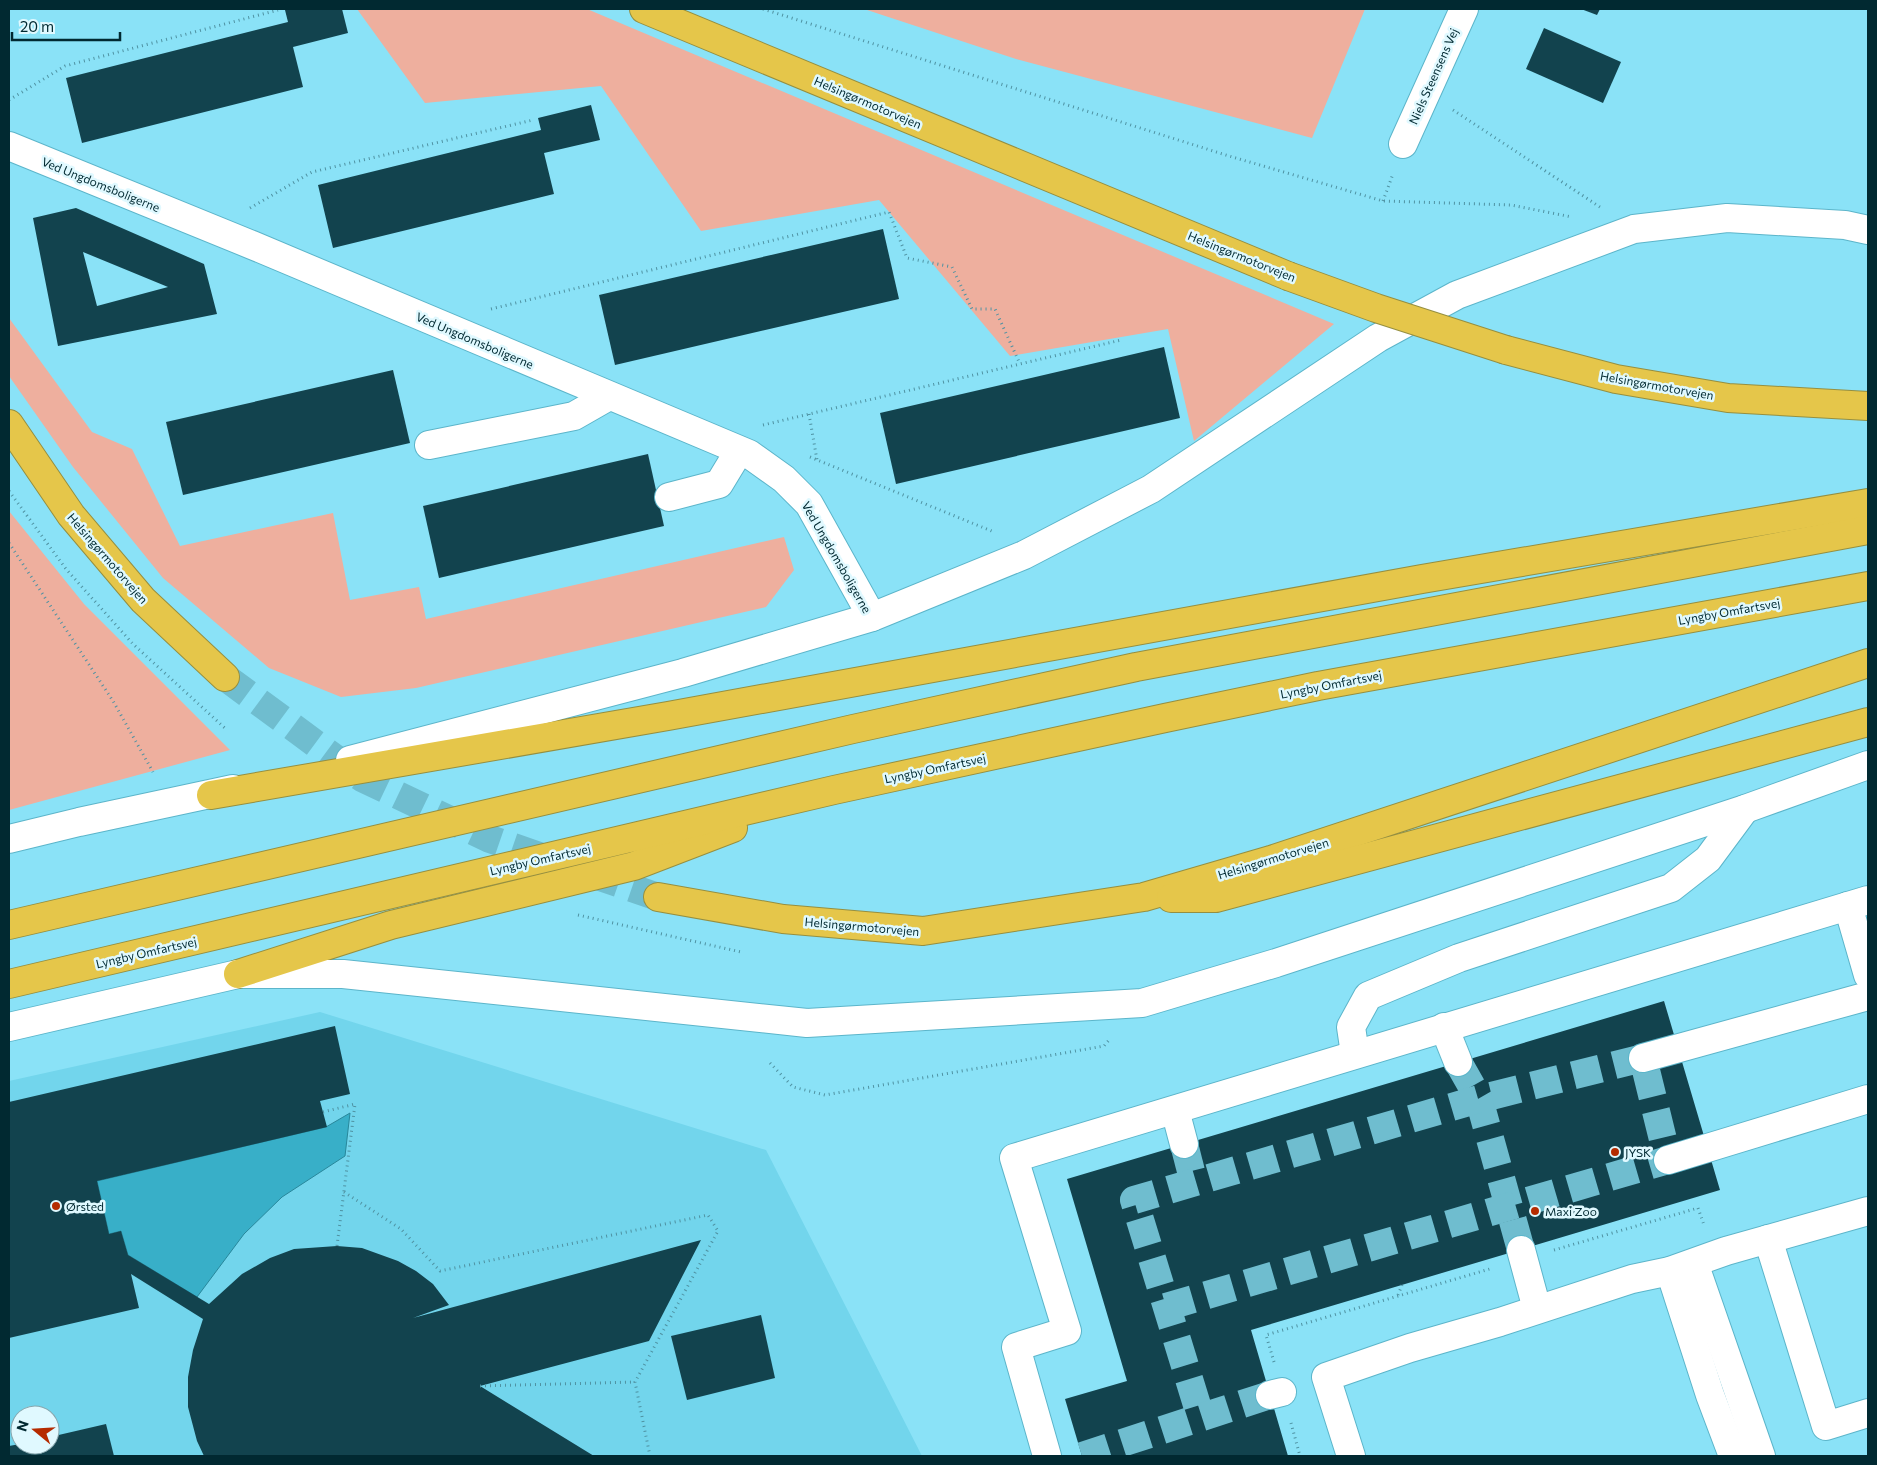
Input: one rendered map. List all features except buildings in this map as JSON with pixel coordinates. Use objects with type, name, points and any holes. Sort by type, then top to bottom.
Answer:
[{"type":"highway","name":"Helsingørmotorvejen","points":[[644,9],[1288,276],[1376,308],[1506,350],[1616,379],[1728,398],[1868,406]]},
{"type":"highway","points":[[1728,398],[1868,389]]},
{"type":"highway","name":"Helsingørmotorvejen","points":[[9,424],[71,515],[143,600],[225,677]]},
{"type":"highway","points":[[210,795],[658,717],[1422,579],[1868,503]]},
{"type":"highway","points":[[9,925],[834,734],[1136,667],[1868,530]]},
{"type":"highway","name":"Lyngby Omfartsvej","points":[[9,984],[834,790],[1318,686],[1868,586]]},
{"type":"highway","name":"Helsingørmotorvejen","points":[[658,897],[783,919],[923,931],[1144,897],[1271,860],[1868,663]]},
{"type":"highway","points":[[1144,897],[1216,898],[1868,722]]},
{"type":"highway","points":[[238,974],[391,925],[634,866],[834,790]]},
{"type":"street","name":"Niels Steensens Vej","points":[[1403,144],[1464,9]]},
{"type":"street","name":"Ved Ungdomsboligerne","points":[[9,146],[749,454],[784,479],[809,504],[872,617]]},
{"type":"street","points":[[9,839],[79,822],[210,795],[480,727],[665,678],[872,617],[1024,555],[1151,489],[1378,338],[1442,304],[1466,292],[1634,229],[1727,218],[1845,225],[1868,230]]},
{"type":"street","points":[[430,446],[574,416],[609,396]]},
{"type":"street","points":[[669,497],[719,484],[739,451]]},
{"type":"street","points":[[9,1027],[238,974],[343,974],[807,1023],[1142,1004],[1276,963],[1745,809],[1868,765]]},
{"type":"street","points":[[1355,1054],[1351,1027],[1368,996],[1459,958],[1671,888],[1708,858],[1745,809]]},
{"type":"street","points":[[1047,1456],[1016,1347],[1067,1330],[1014,1158],[1858,903],[1868,975]]},
{"type":"street","points":[[1643,1058],[1868,996]]},
{"type":"street","points":[[1444,1027],[1458,1062]]},
{"type":"street","points":[[1668,1160],[1868,1098]]},
{"type":"street","points":[[1175,1110],[1184,1144]]},
{"type":"street","points":[[1351,1456],[1326,1377],[1410,1348],[1632,1279],[1693,1263],[1768,1239],[1868,1211]]},
{"type":"street","points":[[1768,1239],[1826,1426],[1868,1413]]},
{"type":"street","points":[[1522,1254],[1538,1309]]},
{"type":"street","points":[[1693,1263],[1710,1395],[1709,1438],[1714,1456]]},
{"type":"street","points":[[1693,1263],[1761,1456]]},
{"type":"street","points":[[1710,1395],[1733,1456]]},
{"type":"path","points":[[764,9],[1229,156],[1383,201],[1511,205],[1577,218]]},
{"type":"path","points":[[9,100],[65,66],[278,10]]},
{"type":"path","points":[[1426,92],[1634,229]]},
{"type":"path","points":[[228,236],[246,211],[312,172],[533,120]]},
{"type":"path","points":[[483,311],[889,212],[907,258],[952,267],[972,309],[995,309],[1020,364]]},
{"type":"path","points":[[756,426],[1121,340]]},
{"type":"path","points":[[809,414],[817,460]]},
{"type":"path","points":[[809,456],[995,532],[1024,555]]},
{"type":"path","points":[[9,544],[113,701],[171,803]]},
{"type":"path","points":[[770,1063],[793,1087],[825,1095],[1104,1046],[1142,1004]]},
{"type":"path","points":[[323,1112],[355,1104],[337,1246]]},
{"type":"path","points":[[344,1192],[401,1229],[440,1271],[708,1215],[718,1231],[635,1382],[650,1456]]},
{"type":"path","points":[[1300,1456],[1276,1393],[1266,1335],[1398,1296],[1522,1254],[1698,1208],[1693,1263]]},
{"type":"path","points":[[1398,1296],[1402,1285]]},
{"type":"path","points":[[480,1386],[635,1382]]},
{"type":"shaded area","points":[[357,9],[587,9],[1334,324],[1194,441],[1168,329],[1010,356],[879,200],[701,231],[601,86],[425,103]]},
{"type":"shaded area","points":[[864,9],[1365,9],[1312,138],[1016,59]]},
{"type":"shaded area","points":[[9,318],[92,432],[132,449],[180,546],[333,513],[350,600],[419,587],[426,619],[784,537],[794,570],[766,607],[416,688],[341,697],[269,668],[163,578],[73,467],[9,376]]},
{"type":"shaded area","points":[[9,511],[84,604],[230,750],[9,810]]},
{"type":"shaded area","points":[[320,1012],[766,1150],[922,1456],[9,1456],[9,1081]]},
{"type":"shaded area","points":[[350,1113],[345,1156],[282,1197],[244,1234],[197,1297],[128,1255],[121,1231],[109,1234],[97,1181],[326,1127]]},
{"type":"tunnel","points":[[225,677],[362,778],[490,839],[658,897]]},
{"type":"tunnel","points":[[1166,1307],[1668,1160],[1643,1058],[1479,1099],[1134,1200],[1201,1418]]},
{"type":"tunnel","points":[[1458,1062],[1479,1099],[1521,1250]]},
{"type":"tunnel","points":[[1184,1144],[1194,1183]]},
{"type":"tunnel","points":[[1082,1456],[1270,1395]]},
{"type":"place","name":"JYSK","points":[[1615,1152]]},
{"type":"place","name":"Ørsted","points":[[56,1206]]},
{"type":"place","name":"Maxi Zoo","points":[[1535,1211]]}]
